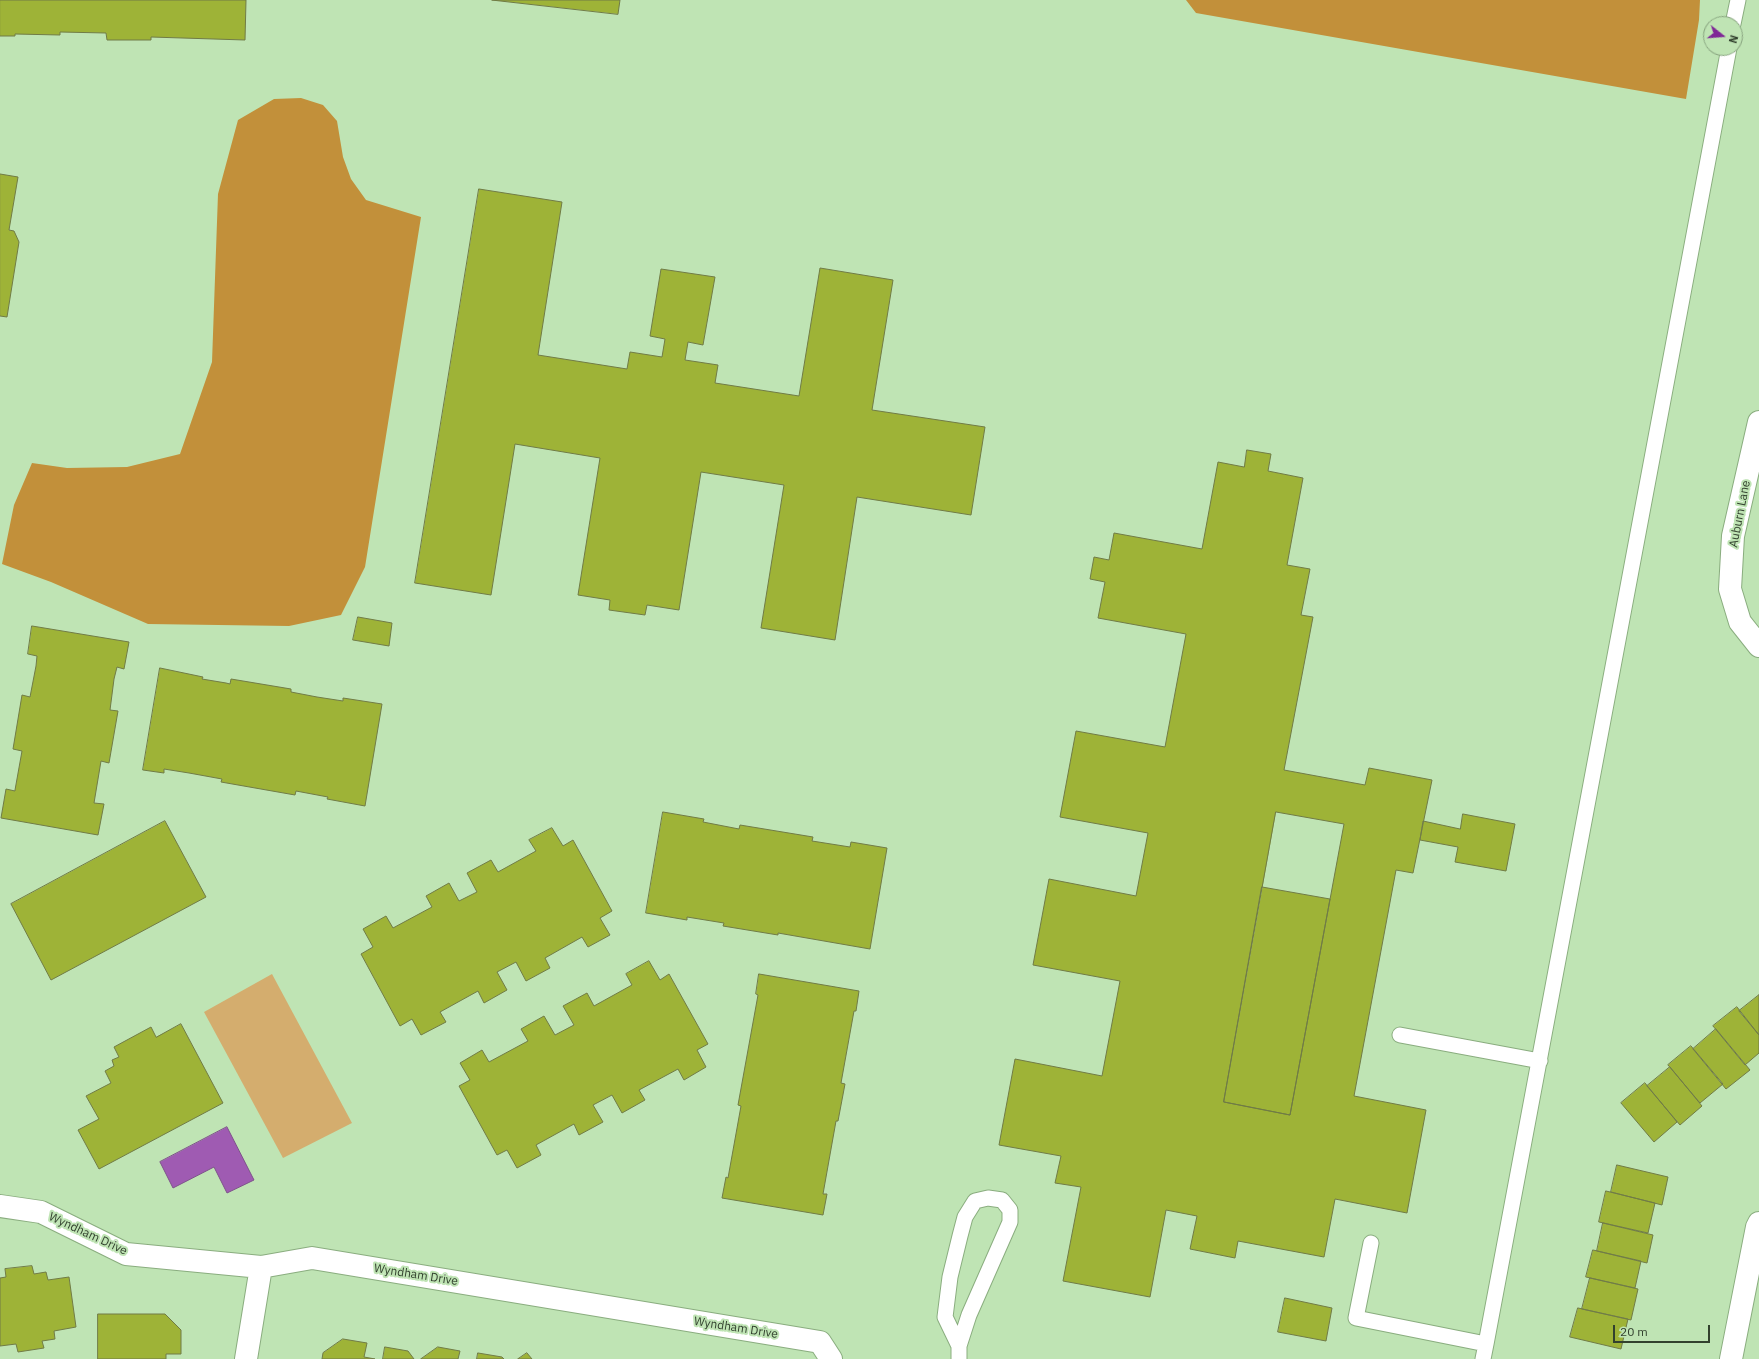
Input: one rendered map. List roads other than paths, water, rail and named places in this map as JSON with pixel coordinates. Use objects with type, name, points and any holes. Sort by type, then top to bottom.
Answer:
[{"type":"street","name":"Auburn Lane","points":[[1759,422],[1733,536],[1730,589],[1740,622],[1759,646]]},
{"type":"street","name":"Wyndham Drive","points":[[0,1206],[41,1212],[126,1254],[260,1267],[312,1258],[820,1342],[831,1359]]},
{"type":"street","points":[[1731,1359],[1759,1223]]},
{"type":"street","points":[[246,1359],[260,1267]]},
{"type":"lane","points":[[1735,16],[1738,0]]},
{"type":"lane","points":[[1371,1243],[1356,1318],[1484,1352],[1540,1061],[1728,56]]},
{"type":"lane","points":[[1400,1035],[1540,1061]]},
{"type":"lane","points":[[988,1198],[1002,1200],[1010,1210],[1010,1222],[969,1315],[959,1353],[945,1317],[950,1277],[965,1218],[975,1201],[988,1198]]}]
